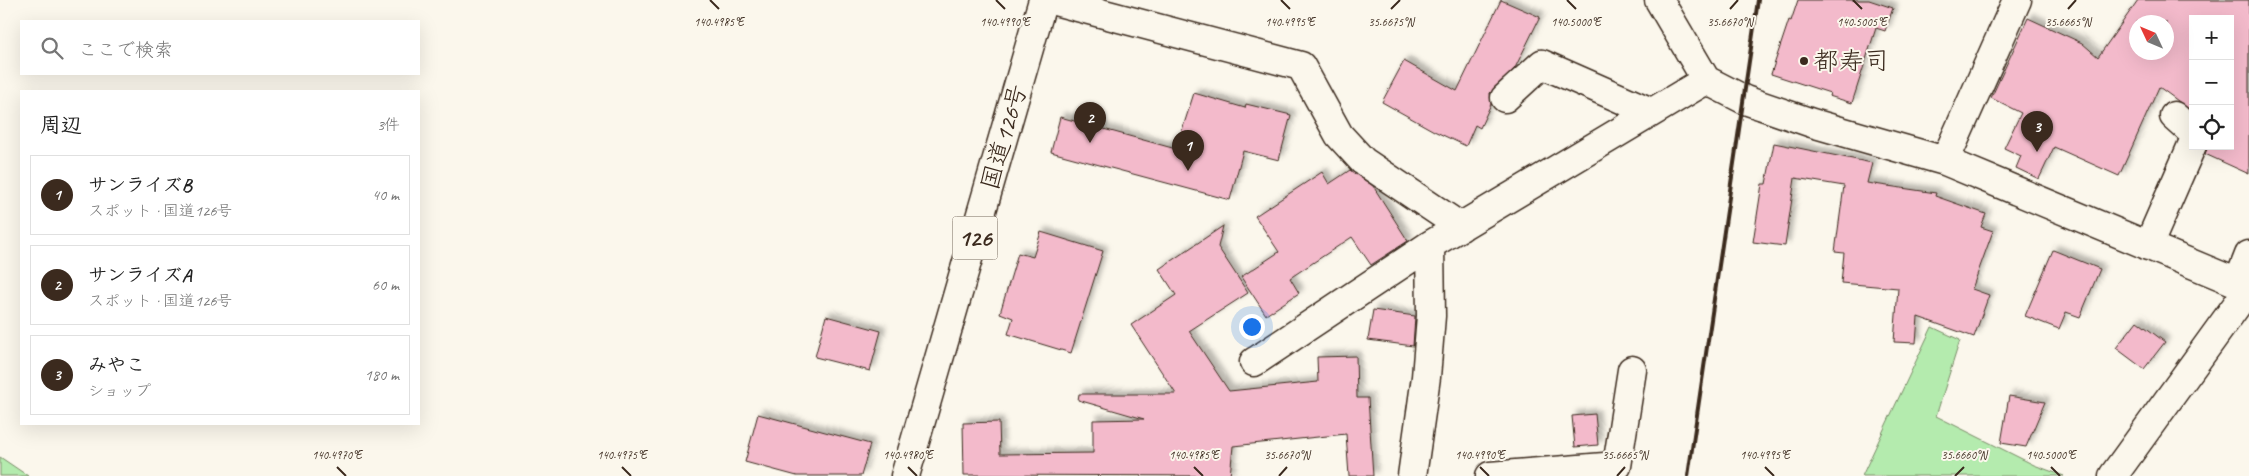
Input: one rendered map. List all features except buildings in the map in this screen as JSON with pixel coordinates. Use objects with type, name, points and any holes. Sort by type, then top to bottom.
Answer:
[{"type":"main road","name":"国道126号","points":[[905,476],[1043,0]]},
{"type":"main road","points":[[1051,0],[1302,66],[1339,135],[1363,161],[1461,227]]},
{"type":"main road","points":[[1659,0],[1706,80],[1745,100],[1812,123],[1945,161],[2148,246],[2244,289]]},
{"type":"main road","points":[[1945,161],[2017,0]]},
{"type":"main road","points":[[1505,98],[1542,64],[1651,112]]},
{"type":"main road","points":[[1254,362],[1430,245],[1706,80]]},
{"type":"main road","points":[[2148,246],[2190,150]]},
{"type":"main road","points":[[1412,476],[1427,368],[1431,316],[1430,245]]},
{"type":"main road","points":[[2113,476],[2244,289],[2249,255]]},
{"type":"main road","points":[[1490,476],[1617,466],[1632,370]]},
{"type":"green space","points":[[1932,327],[1960,340],[1936,416],[2034,465],[2064,476],[1862,476]]},
{"type":"green space","points":[[0,457],[28,476],[0,476]]},
{"type":"railway","points":[[1688,476],[1758,0]]},
{"type":"place","name":"都寿司","points":[[1804,61]]},
{"type":"place","name":"サンライズA","points":[[1090,143]]},
{"type":"place","name":"みやこ","points":[[2037,152]]},
{"type":"place","name":"サンライズB","points":[[1188,171]]}]
